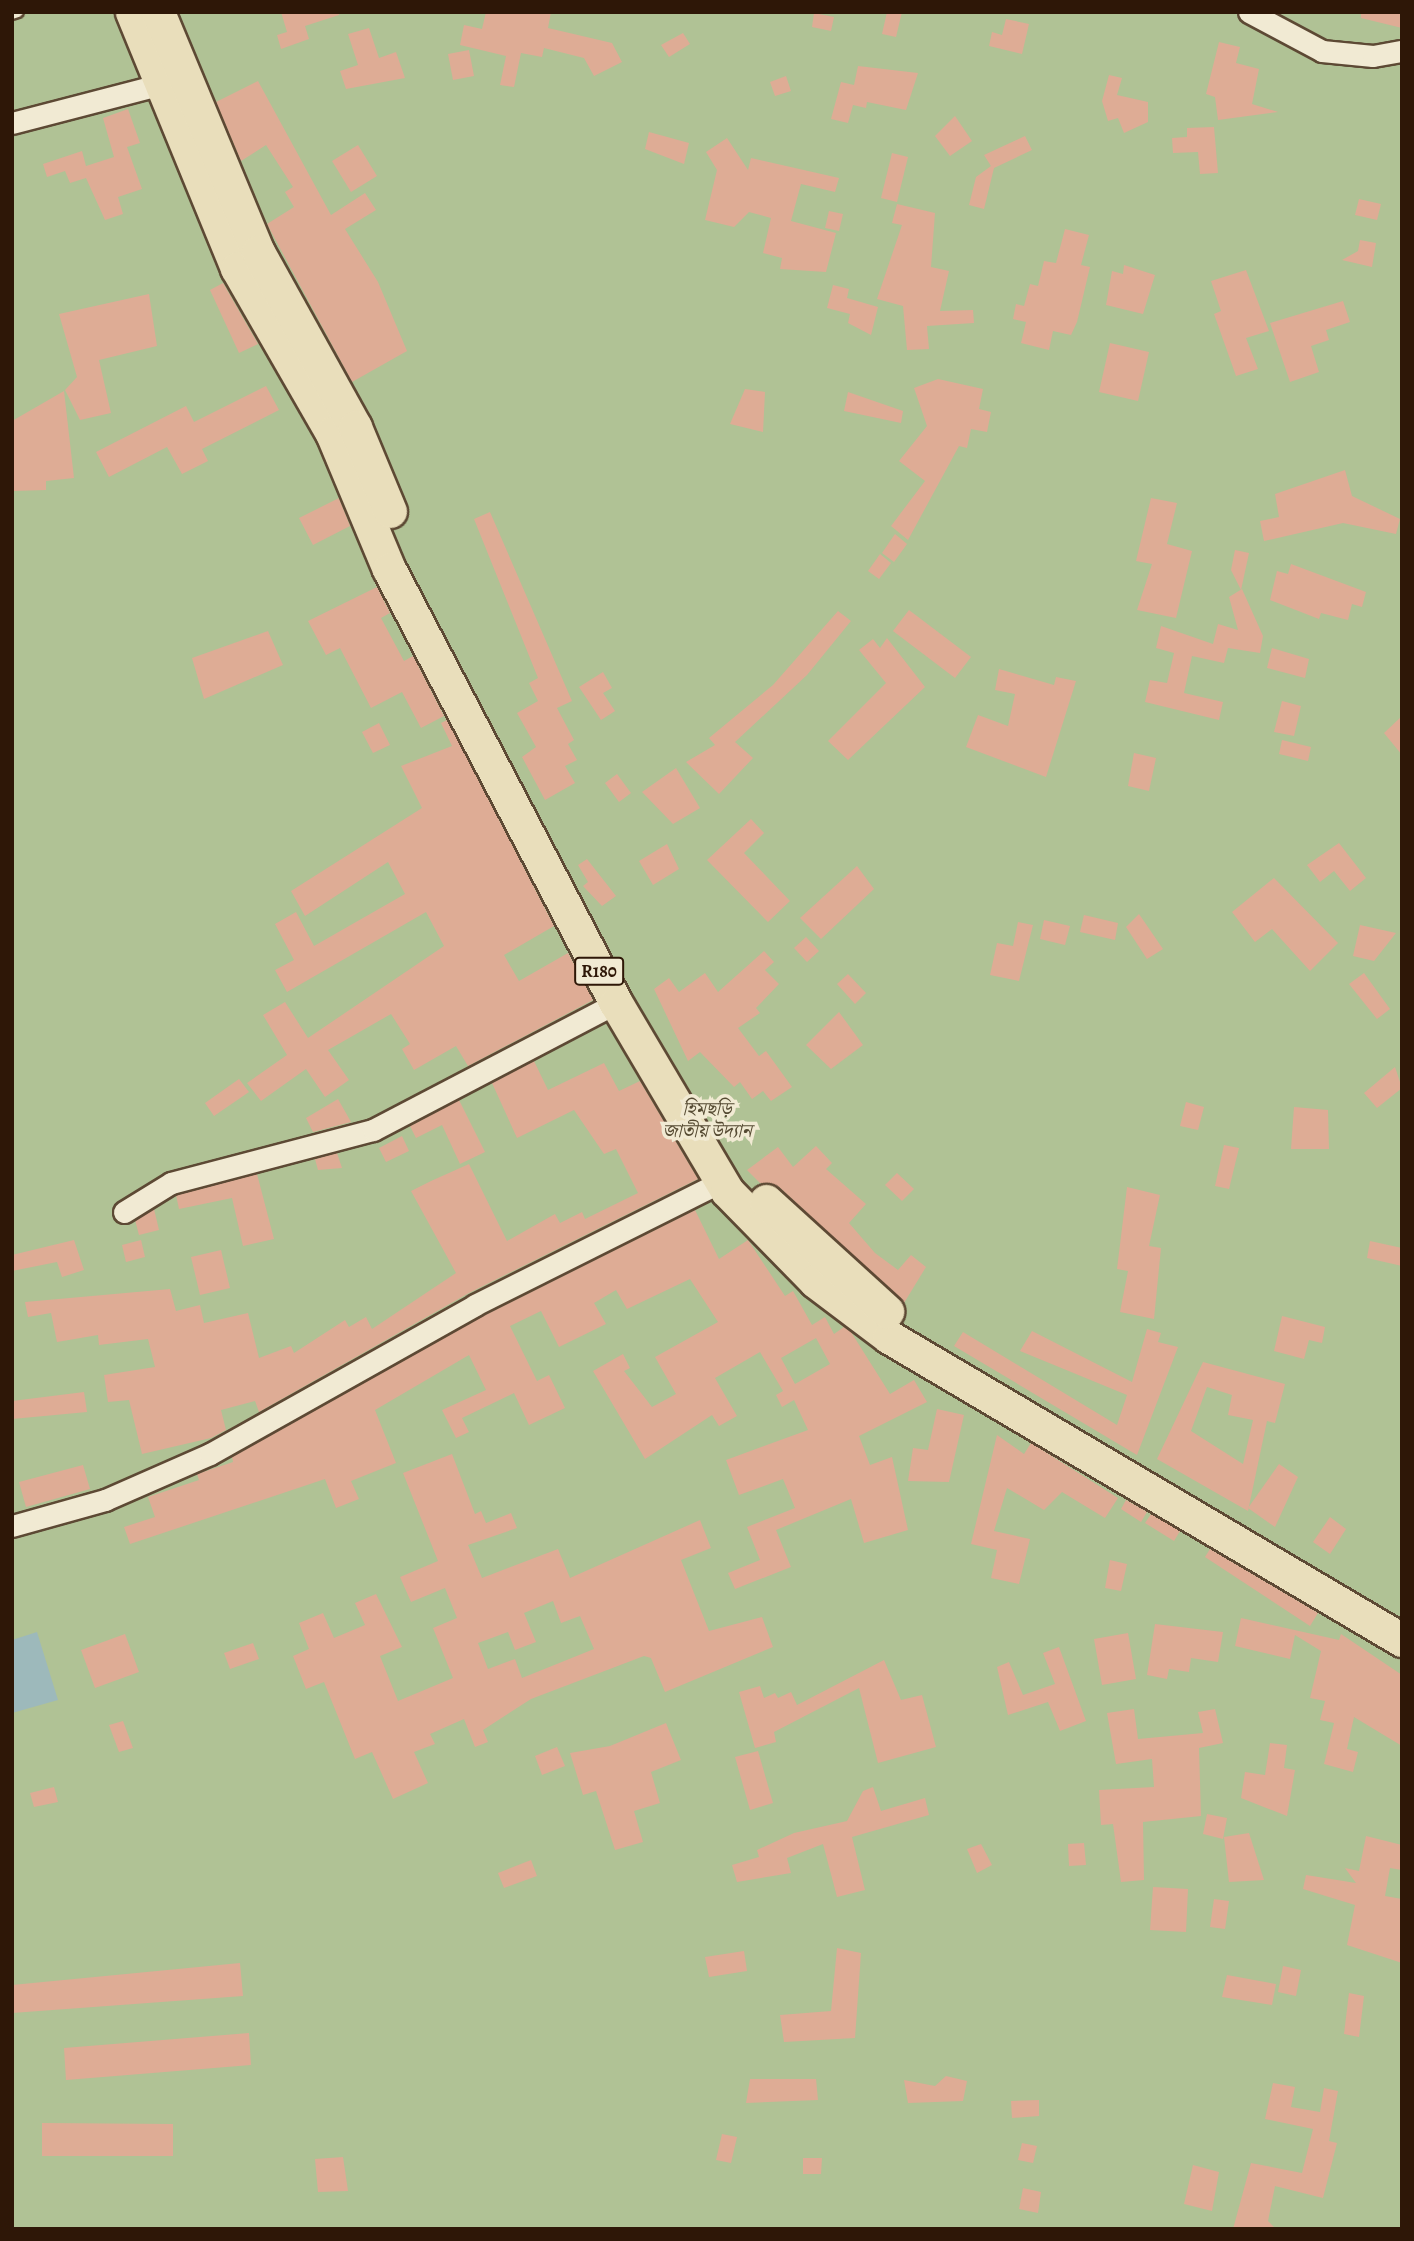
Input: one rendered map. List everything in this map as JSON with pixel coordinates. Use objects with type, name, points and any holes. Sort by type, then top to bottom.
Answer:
[{"type":"main road","name":"R180","points":[[132,12],[158,86],[237,268],[332,433],[389,569],[616,1003],[721,1182],[816,1281],[889,1337],[1402,1640]]},
{"type":"main road","name":"R180","points":[[158,12],[258,252],[355,426],[408,554],[630,988],[744,1182],[899,1322],[1402,1616]]},
{"type":"street","points":[[1249,12],[1322,51],[1373,56],[1402,51]]},
{"type":"street","points":[[12,123],[158,86]]},
{"type":"street","points":[[124,1212],[171,1183],[373,1130],[616,1003]]},
{"type":"street","points":[[12,1526],[105,1500],[210,1454],[426,1331],[721,1182]]},
{"type":"lane","points":[[12,13],[18,12]]},
{"type":"green space","name":"হিমছড়ি জাতীয় উদ্যান","points":[[12,12],[1402,12],[1402,2229],[12,2229]]},
{"type":"water","points":[[37,1632],[58,1700],[12,1713],[12,1640]]},
{"type":"building","points":[[281,12],[339,12],[339,15],[305,26],[309,39],[281,49],[277,35],[287,32]]},
{"type":"building","points":[[486,12],[551,12],[548,28],[612,43],[622,62],[594,76],[584,58],[544,48],[542,57],[521,53],[514,87],[500,85],[506,56],[460,45],[464,25],[482,29]]},
{"type":"building","points":[[887,12],[902,12],[896,37],[882,34]]},
{"type":"building","points":[[1361,12],[1402,12],[1402,28],[1361,18]]},
{"type":"building","points":[[814,13],[834,17],[831,31],[812,27]]},
{"type":"building","points":[[1006,19],[1029,24],[1022,54],[989,46],[992,32],[1002,35]]},
{"type":"building","points":[[369,28],[379,58],[396,52],[405,78],[346,89],[340,71],[358,65],[348,34]]},
{"type":"building","points":[[683,33],[690,44],[669,57],[661,45]]},
{"type":"building","points":[[1219,42],[1240,47],[1236,63],[1259,69],[1252,104],[1278,112],[1218,120],[1215,97],[1206,94]]},
{"type":"building","points":[[469,50],[474,76],[453,80],[448,54]]},
{"type":"building","points":[[858,66],[918,73],[906,110],[867,102],[866,108],[853,105],[848,123],[831,119],[841,82],[854,85]]},
{"type":"building","points":[[1109,75],[1122,78],[1117,95],[1148,102],[1148,122],[1124,133],[1118,118],[1108,121],[1102,101]]},
{"type":"building","points":[[786,76],[791,91],[775,96],[770,82]]},
{"type":"building","points":[[258,81],[331,215],[365,193],[376,210],[345,229],[378,282],[407,351],[352,382],[267,224],[294,207],[285,192],[293,187],[266,145],[241,161],[216,102]]},
{"type":"building","points":[[128,109],[140,143],[127,147],[142,189],[118,197],[123,214],[105,220],[86,178],[70,183],[65,171],[47,177],[43,164],[82,151],[86,166],[114,157],[103,118]]},
{"type":"building","points":[[955,116],[972,141],[950,156],[935,136]]},
{"type":"building","points":[[1214,127],[1218,173],[1200,174],[1198,152],[1173,153],[1172,138],[1187,137],[1187,128]]},
{"type":"building","points":[[649,132],[689,143],[684,164],[645,149]]},
{"type":"building","points":[[1025,136],[1032,150],[994,168],[984,209],[969,205],[976,177],[991,166],[984,155]]},
{"type":"building","points":[[727,138],[748,170],[751,158],[839,178],[835,192],[801,184],[791,221],[836,233],[826,272],[780,269],[782,258],[763,253],[771,218],[749,212],[734,227],[705,220],[717,170],[706,152]]},
{"type":"building","points":[[358,145],[377,176],[351,192],[332,161]]},
{"type":"building","points":[[892,153],[908,157],[897,202],[881,198]]},
{"type":"building","points":[[1359,199],[1381,204],[1377,220],[1355,215]]},
{"type":"building","points":[[897,204],[935,213],[931,267],[949,271],[940,311],[973,310],[974,323],[927,326],[929,349],[907,350],[903,306],[877,299],[902,225],[892,223]]},
{"type":"building","points":[[829,211],[843,214],[839,231],[825,228]]},
{"type":"building","points":[[1065,229],[1089,235],[1081,265],[1090,267],[1077,322],[1071,335],[1053,331],[1049,350],[1021,343],[1026,322],[1013,319],[1016,304],[1024,306],[1030,284],[1038,286],[1044,261],[1056,263]]},
{"type":"building","points":[[1360,240],[1376,243],[1372,267],[1342,260],[1358,251]]},
{"type":"building","points":[[1124,265],[1155,275],[1143,314],[1106,305],[1112,271],[1123,274]]},
{"type":"building","points":[[1246,270],[1269,331],[1246,338],[1258,369],[1236,376],[1214,314],[1221,311],[1211,281]]},
{"type":"building","points":[[223,283],[258,344],[239,353],[210,290]]},
{"type":"building","points":[[833,285],[849,289],[847,298],[878,307],[871,335],[848,323],[850,314],[827,308]]},
{"type":"building","points":[[149,294],[157,346],[99,360],[111,413],[80,420],[65,390],[77,377],[59,314]]},
{"type":"building","points":[[1343,301],[1350,322],[1326,330],[1329,340],[1311,346],[1319,372],[1290,382],[1270,323]]},
{"type":"building","points":[[1110,343],[1149,352],[1138,401],[1099,392]]},
{"type":"building","points":[[938,379],[983,389],[979,409],[991,412],[987,432],[971,429],[967,448],[959,446],[908,540],[891,526],[925,481],[899,461],[927,426],[914,388]]},
{"type":"building","points":[[266,386],[279,410],[202,449],[208,461],[182,474],[167,447],[109,477],[96,452],[186,406],[194,422]]},
{"type":"building","points":[[745,389],[765,392],[763,432],[730,424]]},
{"type":"building","points":[[64,391],[74,478],[46,481],[46,490],[12,491],[12,421]]},
{"type":"building","points":[[848,392],[903,411],[901,423],[844,411]]},
{"type":"building","points":[[1345,470],[1352,496],[1400,519],[1396,534],[1343,523],[1264,541],[1260,521],[1279,517],[1275,494]]},
{"type":"building","points":[[339,498],[350,526],[313,545],[299,518]]},
{"type":"building","points":[[1151,498],[1177,503],[1167,544],[1192,551],[1176,618],[1137,610],[1152,564],[1136,561]]},
{"type":"building","points":[[490,512],[572,701],[557,708],[574,740],[568,744],[577,760],[565,766],[575,783],[545,800],[522,757],[536,747],[517,713],[538,701],[529,683],[538,678],[474,519]]},
{"type":"building","points":[[895,534],[907,544],[894,562],[882,553]]},
{"type":"building","points":[[1235,550],[1249,553],[1241,590],[1231,570]]},
{"type":"building","points":[[880,554],[891,563],[879,579],[868,571]]},
{"type":"building","points":[[1291,564],[1366,592],[1362,607],[1352,604],[1348,620],[1321,613],[1319,619],[1270,600],[1277,571],[1288,574]]},
{"type":"building","points":[[377,587],[390,613],[381,618],[404,661],[413,656],[444,716],[421,728],[402,692],[371,708],[340,648],[326,655],[308,621]]},
{"type":"building","points":[[1242,589],[1263,636],[1260,653],[1228,648],[1224,663],[1192,656],[1184,693],[1223,702],[1219,720],[1145,702],[1150,680],[1167,683],[1174,653],[1156,648],[1161,626],[1213,644],[1218,624],[1238,630],[1229,597]]},
{"type":"building","points":[[909,610],[971,657],[955,678],[893,631]]},
{"type":"building","points":[[838,611],[851,621],[807,675],[735,742],[753,758],[719,794],[686,762],[715,745],[709,738],[773,685]]},
{"type":"building","points":[[268,631],[283,665],[204,699],[192,658]]},
{"type":"building","points":[[887,638],[925,687],[848,760],[828,741],[886,683],[859,650],[873,639],[880,648]]},
{"type":"building","points":[[1272,648],[1309,659],[1305,678],[1267,668]]},
{"type":"building","points":[[999,669],[1054,685],[1056,677],[1076,681],[1046,777],[966,747],[978,715],[1008,726],[1015,694],[995,690]]},
{"type":"building","points":[[603,672],[612,688],[603,693],[615,711],[601,720],[579,687]]},
{"type":"building","points":[[1282,701],[1301,706],[1294,736],[1274,732]]},
{"type":"building","points":[[1402,716],[1402,755],[1384,733]]},
{"type":"building","points":[[447,720],[554,926],[504,955],[519,981],[568,953],[593,1000],[468,1066],[456,1046],[414,1070],[402,1049],[410,1044],[391,1014],[328,1050],[349,1080],[325,1097],[306,1069],[261,1101],[247,1083],[287,1055],[263,1015],[285,1002],[308,1038],[444,946],[426,912],[287,992],[275,970],[294,960],[275,924],[296,912],[314,946],[405,894],[388,862],[305,916],[291,891],[422,808],[401,766],[452,746],[441,723]]},
{"type":"building","points":[[379,723],[390,745],[373,753],[362,732]]},
{"type":"building","points":[[1282,740],[1311,747],[1308,761],[1279,754]]},
{"type":"building","points":[[1134,753],[1156,758],[1149,791],[1128,786]]},
{"type":"building","points":[[676,768],[700,808],[673,824],[642,792]]},
{"type":"building","points":[[617,774],[631,793],[619,802],[605,783]]},
{"type":"building","points":[[751,819],[764,833],[744,853],[790,901],[768,922],[707,860]]},
{"type":"building","points":[[1339,843],[1366,878],[1350,891],[1334,871],[1320,882],[1307,865]]},
{"type":"building","points":[[667,844],[679,869],[653,885],[639,861]]},
{"type":"building","points":[[587,859],[616,896],[602,906],[583,886],[588,882],[578,865]]},
{"type":"building","points":[[857,866],[874,889],[821,939],[800,918]]},
{"type":"building","points":[[1274,878],[1338,943],[1310,971],[1272,929],[1255,942],[1232,912]]},
{"type":"building","points":[[1139,914],[1163,949],[1147,959],[1126,927]]},
{"type":"building","points":[[1084,915],[1118,923],[1115,940],[1080,932]]},
{"type":"building","points":[[1044,920],[1070,926],[1065,945],[1040,939]]},
{"type":"building","points":[[1018,922],[1033,925],[1019,981],[990,975],[997,943],[1013,946]]},
{"type":"building","points":[[1360,925],[1396,933],[1374,961],[1353,956]]},
{"type":"building","points":[[806,937],[819,951],[807,962],[794,948]]},
{"type":"building","points":[[764,951],[774,962],[765,970],[779,984],[756,1008],[760,1013],[738,1028],[759,1056],[766,1051],[792,1087],[771,1101],[763,1091],[752,1099],[740,1082],[734,1087],[700,1052],[688,1061],[654,989],[669,978],[679,992],[705,973],[718,992]]},
{"type":"building","points":[[1364,973],[1390,1009],[1377,1019],[1349,984]]},
{"type":"building","points":[[848,974],[866,993],[855,1004],[837,984]]},
{"type":"building","points":[[839,1012],[863,1045],[831,1069],[806,1045]]},
{"type":"building","points":[[534,1061],[548,1090],[604,1063],[619,1091],[640,1081],[698,1179],[469,1293],[259,1412],[255,1401],[221,1410],[226,1430],[211,1438],[142,1454],[129,1400],[108,1402],[104,1375],[155,1367],[148,1339],[99,1345],[98,1335],[57,1342],[51,1313],[28,1317],[25,1302],[170,1289],[176,1311],[200,1305],[204,1323],[248,1313],[259,1358],[291,1346],[294,1353],[345,1320],[349,1327],[366,1317],[372,1329],[456,1273],[411,1191],[431,1181],[469,1164],[507,1241],[555,1214],[560,1223],[582,1212],[585,1219],[638,1193],[616,1149],[604,1154],[574,1110],[517,1138],[492,1083]]},
{"type":"building","points":[[1395,1067],[1402,1088],[1377,1108],[1364,1093]]},
{"type":"building","points":[[239,1079],[249,1092],[214,1116],[205,1103]]},
{"type":"building","points":[[338,1099],[351,1122],[313,1132],[306,1118]]},
{"type":"building","points":[[459,1100],[485,1152],[460,1164],[442,1125],[416,1138],[410,1126]]},
{"type":"building","points":[[1186,1102],[1204,1107],[1198,1130],[1180,1126]]},
{"type":"building","points":[[1294,1107],[1328,1110],[1329,1149],[1291,1149]]},
{"type":"building","points":[[402,1136],[409,1151],[386,1162],[379,1148]]},
{"type":"building","points":[[1224,1145],[1239,1148],[1229,1189],[1215,1186]]},
{"type":"building","points":[[816,1146],[832,1163],[826,1169],[866,1204],[849,1223],[875,1253],[898,1270],[911,1255],[926,1267],[904,1303],[779,1187],[760,1183],[747,1170],[778,1147],[793,1167]]},
{"type":"building","points":[[337,1153],[342,1168],[318,1170],[315,1159]]},
{"type":"building","points":[[897,1173],[914,1189],[902,1201],[885,1185]]},
{"type":"building","points":[[257,1174],[274,1239],[243,1246],[232,1198],[179,1209],[176,1195]]},
{"type":"building","points":[[1127,1187],[1160,1195],[1149,1246],[1161,1248],[1154,1319],[1120,1312],[1128,1271],[1117,1269]]},
{"type":"building","points":[[154,1209],[159,1230],[139,1235],[135,1220]]},
{"type":"building","points":[[695,1210],[719,1259],[748,1240],[785,1296],[793,1291],[812,1325],[825,1317],[834,1334],[844,1327],[851,1332],[890,1394],[914,1380],[927,1402],[859,1436],[870,1465],[892,1457],[908,1530],[864,1543],[851,1499],[776,1530],[791,1567],[735,1589],[728,1573],[760,1560],[747,1527],[795,1508],[783,1479],[739,1495],[726,1460],[808,1430],[794,1400],[782,1407],[776,1395],[783,1391],[760,1352],[715,1378],[737,1416],[719,1426],[712,1415],[645,1459],[593,1371],[623,1354],[630,1368],[624,1371],[652,1407],[676,1394],[655,1357],[718,1322],[690,1279],[627,1309],[616,1290],[594,1303],[606,1324],[559,1347],[541,1311],[510,1326],[537,1381],[549,1375],[565,1408],[529,1425],[514,1393],[462,1418],[469,1432],[456,1438],[442,1410],[486,1390],[469,1355],[375,1410],[396,1463],[351,1481],[359,1499],[336,1508],[325,1479],[130,1544],[124,1527],[155,1517],[148,1497],[199,1480],[197,1474],[233,1462],[232,1457],[481,1317]],"holes":[[[816,1338],[830,1364],[795,1384],[781,1358]]]},
{"type":"building","points":[[74,1240],[84,1270],[62,1277],[57,1262],[12,1271],[12,1255]]},
{"type":"building","points":[[141,1240],[145,1257],[126,1262],[122,1245]]},
{"type":"building","points":[[1370,1241],[1402,1248],[1402,1266],[1367,1258]]},
{"type":"building","points":[[221,1250],[230,1288],[200,1295],[191,1257]]},
{"type":"building","points":[[1282,1316],[1325,1327],[1322,1343],[1309,1340],[1304,1359],[1274,1351]]},
{"type":"building","points":[[1147,1329],[1161,1333],[1158,1342],[1178,1347],[1137,1455],[954,1346],[963,1332],[1117,1425],[1127,1395],[1020,1351],[1032,1331],[1132,1382]]},
{"type":"building","points":[[1203,1362],[1285,1384],[1275,1423],[1267,1421],[1248,1511],[1157,1459]],"holes":[[[1207,1387],[1232,1395],[1228,1415],[1253,1420],[1243,1464],[1191,1431]]]},
{"type":"building","points":[[84,1392],[87,1412],[12,1419],[12,1401]]},
{"type":"building","points":[[937,1409],[964,1415],[949,1482],[908,1481],[913,1448],[928,1450]]},
{"type":"building","points":[[997,1435],[1024,1454],[1031,1443],[1118,1498],[1105,1518],[1062,1492],[1044,1510],[1007,1488],[994,1531],[1030,1539],[1019,1584],[991,1578],[997,1550],[971,1544]]},
{"type":"building","points":[[452,1454],[475,1514],[481,1511],[486,1523],[511,1513],[517,1528],[468,1545],[482,1578],[558,1549],[570,1578],[700,1520],[711,1548],[681,1560],[709,1631],[762,1617],[773,1647],[665,1692],[651,1658],[644,1656],[531,1699],[483,1730],[488,1742],[475,1747],[464,1719],[430,1734],[435,1744],[414,1752],[428,1783],[393,1799],[372,1752],[355,1759],[324,1682],[306,1689],[293,1656],[309,1649],[299,1623],[323,1613],[334,1638],[365,1625],[355,1603],[376,1594],[402,1647],[380,1656],[398,1701],[453,1678],[433,1628],[457,1618],[445,1588],[411,1602],[400,1577],[438,1561],[403,1473]],"holes":[[[553,1601],[561,1623],[580,1616],[594,1649],[522,1678],[515,1659],[488,1669],[478,1643],[508,1632],[515,1650],[536,1642],[524,1613]]]},
{"type":"building","points":[[1279,1464],[1298,1477],[1275,1527],[1248,1508]]},
{"type":"building","points":[[83,1465],[90,1489],[26,1507],[19,1482]]},
{"type":"building","points":[[1126,1500],[1147,1512],[1141,1522],[1121,1509]]},
{"type":"building","points":[[1151,1514],[1180,1531],[1174,1541],[1145,1523]]},
{"type":"building","points":[[1330,1517],[1346,1529],[1330,1554],[1313,1542]]},
{"type":"building","points":[[1210,1549],[1318,1613],[1310,1626],[1205,1557]]},
{"type":"building","points":[[1110,1560],[1127,1564],[1121,1591],[1105,1588]]},
{"type":"building","points":[[1241,1618],[1339,1640],[1341,1634],[1402,1675],[1402,1746],[1354,1717],[1347,1749],[1358,1752],[1353,1772],[1324,1764],[1334,1723],[1320,1720],[1325,1701],[1310,1698],[1321,1651],[1295,1635],[1290,1659],[1235,1646]]},
{"type":"building","points":[[1155,1624],[1223,1632],[1218,1662],[1191,1658],[1189,1672],[1169,1669],[1167,1679],[1147,1675]]},
{"type":"building","points":[[1128,1633],[1136,1679],[1102,1685],[1094,1639]]},
{"type":"building","points":[[125,1634],[139,1672],[95,1688],[81,1650]]},
{"type":"building","points":[[253,1643],[259,1659],[230,1669],[224,1653]]},
{"type":"building","points":[[1059,1647],[1086,1721],[1060,1731],[1048,1702],[1008,1715],[997,1667],[1009,1662],[1023,1695],[1055,1684],[1043,1653]]},
{"type":"building","points":[[884,1660],[901,1700],[922,1695],[936,1747],[878,1763],[859,1688],[774,1732],[776,1742],[755,1748],[739,1692],[760,1686],[764,1698],[775,1693],[778,1698],[791,1692],[797,1705]]},
{"type":"building","points":[[1134,1709],[1138,1739],[1203,1733],[1198,1712],[1215,1709],[1223,1743],[1199,1748],[1201,1816],[1143,1822],[1144,1880],[1121,1882],[1113,1824],[1101,1825],[1099,1790],[1154,1787],[1152,1759],[1116,1764],[1107,1713]]},
{"type":"building","points":[[123,1721],[133,1748],[119,1752],[109,1725]]},
{"type":"building","points":[[666,1723],[681,1760],[651,1772],[660,1803],[634,1811],[643,1842],[615,1850],[596,1791],[583,1795],[570,1753],[610,1746]]},
{"type":"building","points":[[1270,1743],[1287,1745],[1284,1768],[1295,1770],[1287,1816],[1241,1798],[1245,1772],[1265,1775]]},
{"type":"building","points":[[557,1747],[565,1766],[542,1775],[535,1756]]},
{"type":"building","points":[[758,1751],[773,1803],[750,1810],[735,1757]]},
{"type":"building","points":[[54,1787],[58,1802],[34,1807],[30,1793]]},
{"type":"building","points":[[873,1787],[881,1811],[925,1798],[929,1815],[852,1837],[865,1890],[837,1897],[823,1844],[787,1858],[791,1873],[737,1882],[732,1865],[759,1857],[757,1850],[794,1833],[847,1821],[863,1791]]},
{"type":"building","points":[[1207,1814],[1227,1818],[1223,1839],[1203,1834]]},
{"type":"building","points":[[1249,1833],[1264,1880],[1229,1882],[1224,1837]]},
{"type":"building","points":[[1366,1836],[1402,1845],[1402,1870],[1390,1868],[1385,1896],[1402,1899],[1402,1963],[1347,1945],[1355,1905],[1303,1889],[1306,1875],[1356,1883],[1345,1868],[1359,1871]]},
{"type":"building","points":[[1084,1843],[1086,1865],[1069,1866],[1068,1844]]},
{"type":"building","points":[[981,1844],[992,1865],[977,1873],[967,1849]]},
{"type":"building","points":[[531,1860],[537,1876],[504,1888],[498,1873]]},
{"type":"building","points":[[1153,1887],[1188,1889],[1186,1932],[1150,1930]]},
{"type":"building","points":[[1214,1899],[1229,1901],[1225,1929],[1210,1927]]},
{"type":"building","points":[[837,1948],[861,1953],[855,2038],[784,2042],[780,2015],[831,2011]]},
{"type":"building","points":[[744,1951],[747,1971],[709,1977],[705,1957]]},
{"type":"building","points":[[240,1963],[243,1996],[12,2013],[12,1985]]},
{"type":"building","points":[[1283,1966],[1301,1970],[1296,1996],[1278,1992]]},
{"type":"building","points":[[1227,1975],[1276,1984],[1272,2005],[1222,1997]]},
{"type":"building","points":[[1349,1993],[1364,1996],[1359,2037],[1344,2034]]},
{"type":"building","points":[[249,2033],[251,2065],[66,2080],[64,2048]]},
{"type":"building","points":[[946,2076],[967,2081],[963,2101],[908,2103],[904,2080],[935,2086]]},
{"type":"building","points":[[750,2079],[816,2079],[818,2100],[746,2103]]},
{"type":"building","points":[[1273,2083],[1295,2087],[1291,2107],[1320,2112],[1324,2088],[1338,2091],[1329,2141],[1337,2143],[1323,2198],[1275,2186],[1268,2221],[1276,2229],[1233,2229],[1251,2163],[1302,2173],[1313,2129],[1265,2119]]},
{"type":"building","points":[[1039,2100],[1039,2116],[1012,2118],[1011,2101]]},
{"type":"building","points":[[42,2123],[173,2124],[173,2156],[42,2156]]},
{"type":"building","points":[[722,2134],[737,2137],[731,2163],[716,2160]]},
{"type":"building","points":[[1022,2143],[1037,2146],[1033,2163],[1018,2160]]},
{"type":"building","points":[[343,2157],[348,2191],[318,2192],[315,2159]]},
{"type":"building","points":[[803,2158],[822,2158],[821,2174],[803,2174]]},
{"type":"building","points":[[1193,2165],[1219,2172],[1212,2211],[1184,2204]]},
{"type":"building","points":[[1023,2188],[1041,2192],[1038,2213],[1019,2209]]}]
